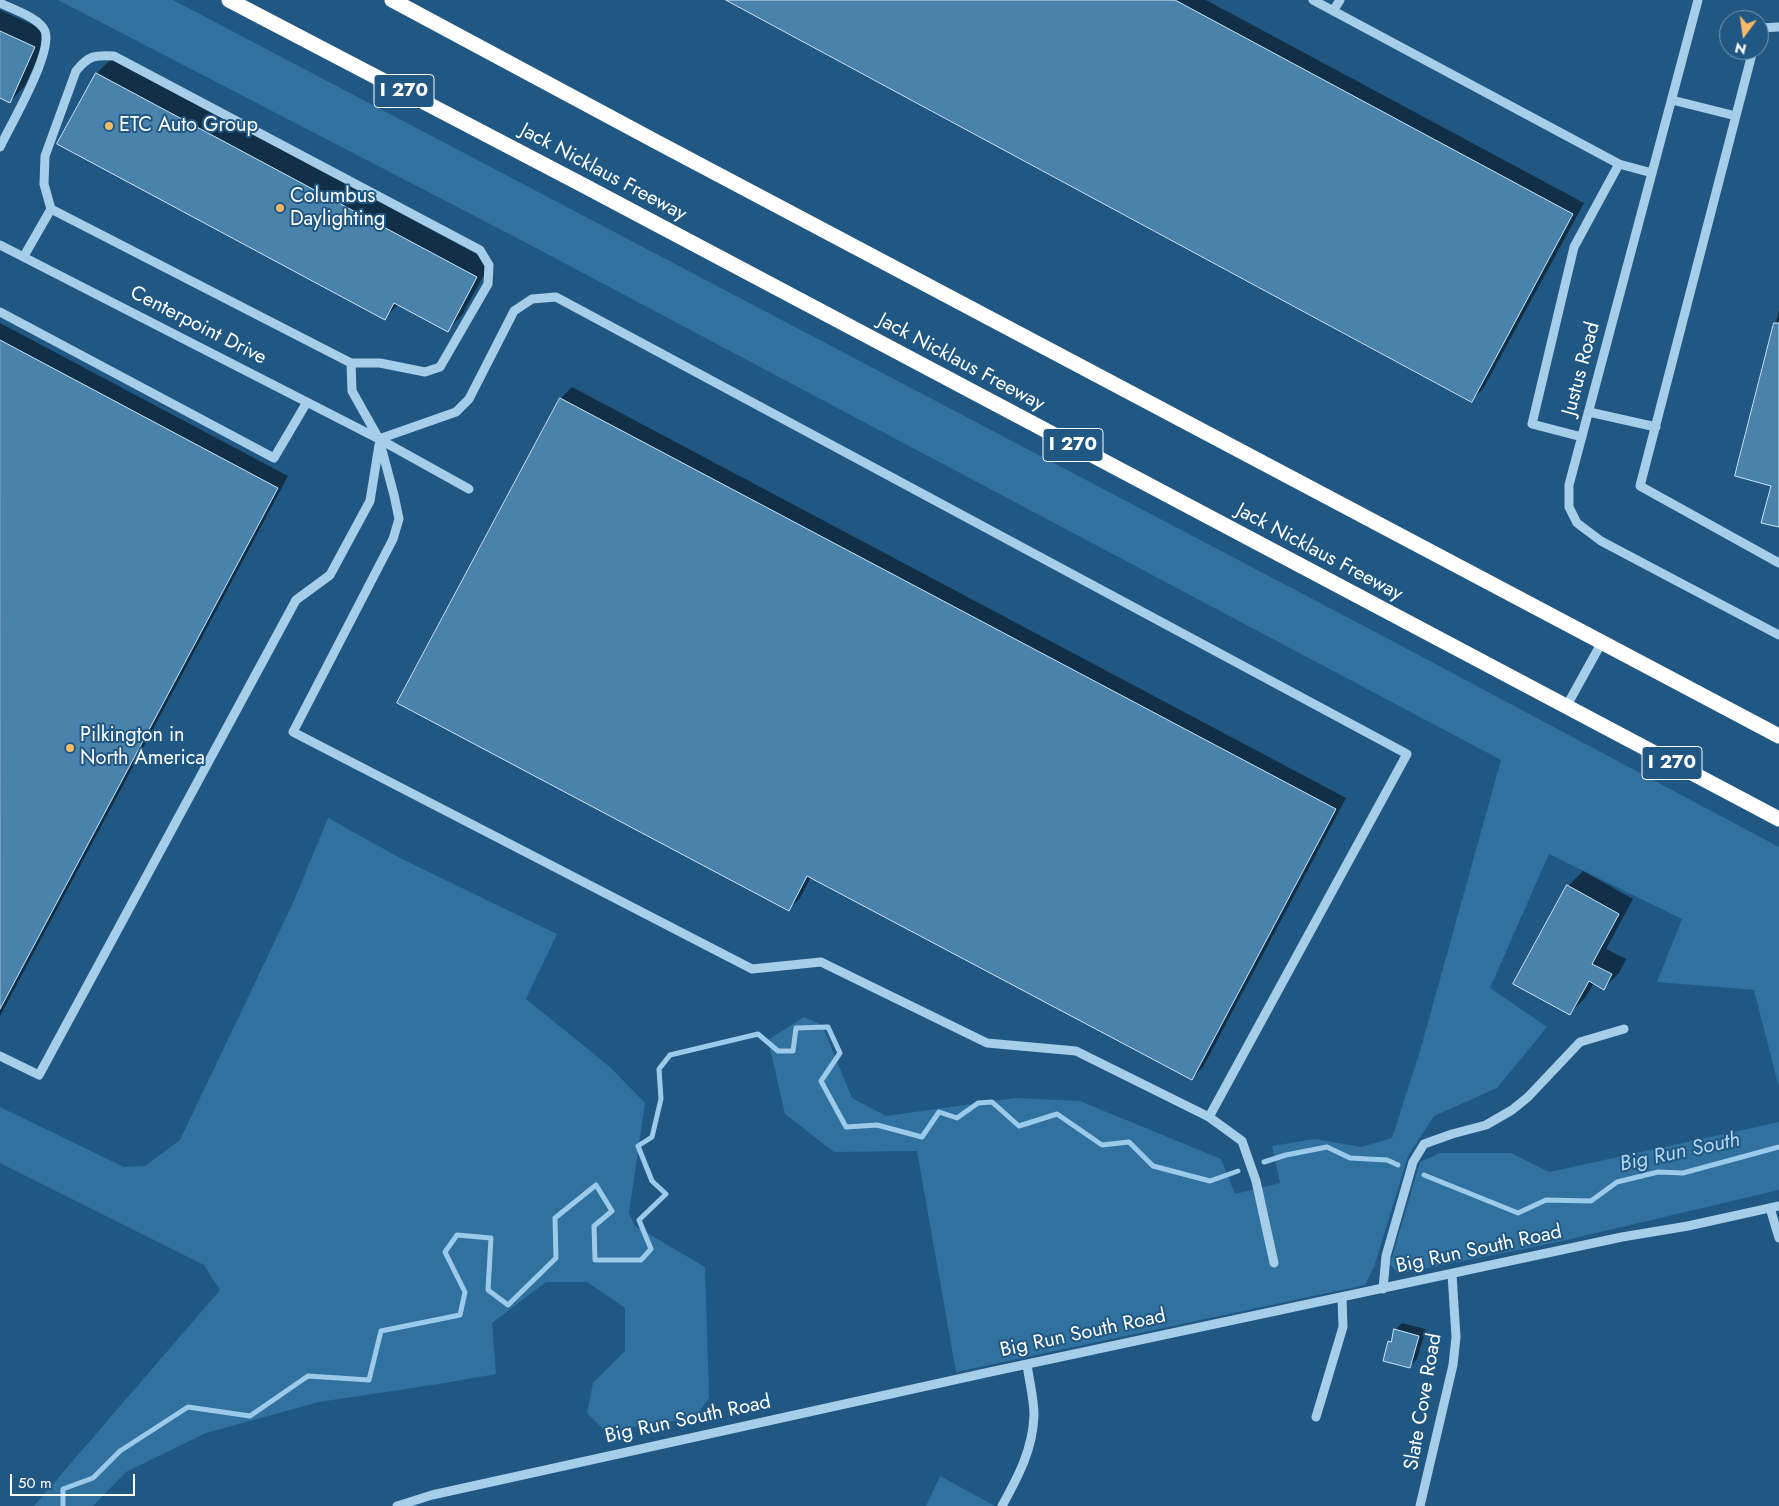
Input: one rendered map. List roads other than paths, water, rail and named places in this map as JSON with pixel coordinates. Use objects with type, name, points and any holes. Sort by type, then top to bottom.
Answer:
[{"type":"highway","name":"Jack Nicklaus Freeway","points":[[229,0],[1779,819]]},
{"type":"highway","points":[[392,0],[679,154],[1779,736]]},
{"type":"street","points":[[1313,0],[1619,164],[1652,173]]},
{"type":"street","points":[[1334,11],[1340,0]]},
{"type":"street","name":"Justus Road","points":[[1698,0],[1569,485],[1569,508],[1577,523],[1601,541],[1779,635]]},
{"type":"street","points":[[0,3],[33,18],[44,30],[46,45],[42,61],[0,147]]},
{"type":"street","points":[[24,256],[51,209],[44,184],[45,156],[76,71],[86,59],[98,55],[114,56],[480,250],[488,265],[488,284],[440,367],[426,372],[380,363],[351,363],[51,209]]},
{"type":"street","points":[[1750,60],[1640,486],[1779,562]]},
{"type":"street","points":[[1672,100],[1736,116]]},
{"type":"street","points":[[1582,437],[1532,424],[1574,247],[1619,164]]},
{"type":"street","name":"Centerpoint Drive","points":[[0,245],[379,439],[469,489]]},
{"type":"street","points":[[379,439],[456,412],[468,399],[514,311],[532,299],[556,297],[1407,754],[1209,1117]]},
{"type":"street","points":[[0,312],[274,458],[307,402]]},
{"type":"street","points":[[351,363],[352,391],[379,439],[399,519],[393,539],[293,732],[752,969],[821,962],[987,1043],[1076,1051],[1209,1117],[1242,1141],[1256,1181],[1274,1263]]},
{"type":"street","points":[[1589,412],[1656,427]]},
{"type":"street","points":[[0,1056],[39,1075],[296,600],[330,575],[370,501],[379,439]]},
{"type":"street","points":[[1566,707],[1602,642]]},
{"type":"street","points":[[1383,1289],[1386,1256],[1413,1162],[1424,1144],[1486,1125],[1512,1110],[1528,1097],[1580,1042],[1624,1029]]},
{"type":"street","points":[[1774,1207],[1779,1238]]},
{"type":"street","name":"Big Run South Road","points":[[397,1506],[432,1494],[1027,1364],[1622,1237],[1688,1226],[1774,1207]]},
{"type":"street","name":"Slate Cove Road","points":[[1420,1506],[1453,1365],[1456,1337],[1452,1274]]},
{"type":"street","points":[[1316,1417],[1343,1326],[1342,1298]]},
{"type":"street","points":[[1002,1506],[1020,1474],[1031,1443],[1034,1414],[1027,1364]]},
{"type":"waterway","name":"Big Run South","points":[[63,1506],[63,1489],[93,1478],[120,1451],[188,1407],[250,1416],[308,1376],[369,1380],[381,1331],[460,1315],[465,1292],[445,1252],[457,1235],[491,1238],[488,1290],[508,1305],[556,1258],[555,1218],[596,1185],[612,1211],[594,1226],[595,1260],[641,1260],[651,1249],[639,1220],[666,1194],[652,1181],[638,1146],[652,1137],[661,1099],[659,1069],[670,1055],[758,1034],[778,1051],[793,1051],[796,1028],[828,1027],[840,1053],[821,1081],[846,1127],[877,1125],[922,1137],[939,1112],[957,1118],[978,1103],[992,1102],[1019,1126],[1057,1114],[1102,1145],[1129,1142],[1153,1166],[1210,1181],[1238,1171]]},
{"type":"waterway","name":"Big Run South","points":[[1264,1162],[1286,1155],[1327,1147],[1350,1158],[1387,1160],[1398,1165]]},
{"type":"waterway","name":"Big Run South","points":[[1424,1175],[1518,1213],[1546,1200],[1591,1201],[1617,1182],[1658,1172],[1683,1173],[1779,1147]]},
{"type":"place","name":"ETC Auto Group","points":[[109,126]]},
{"type":"place","name":"Columbus Daylighting","points":[[280,208]]},
{"type":"place","name":"Pilkington in North America","points":[[70,748]]}]
